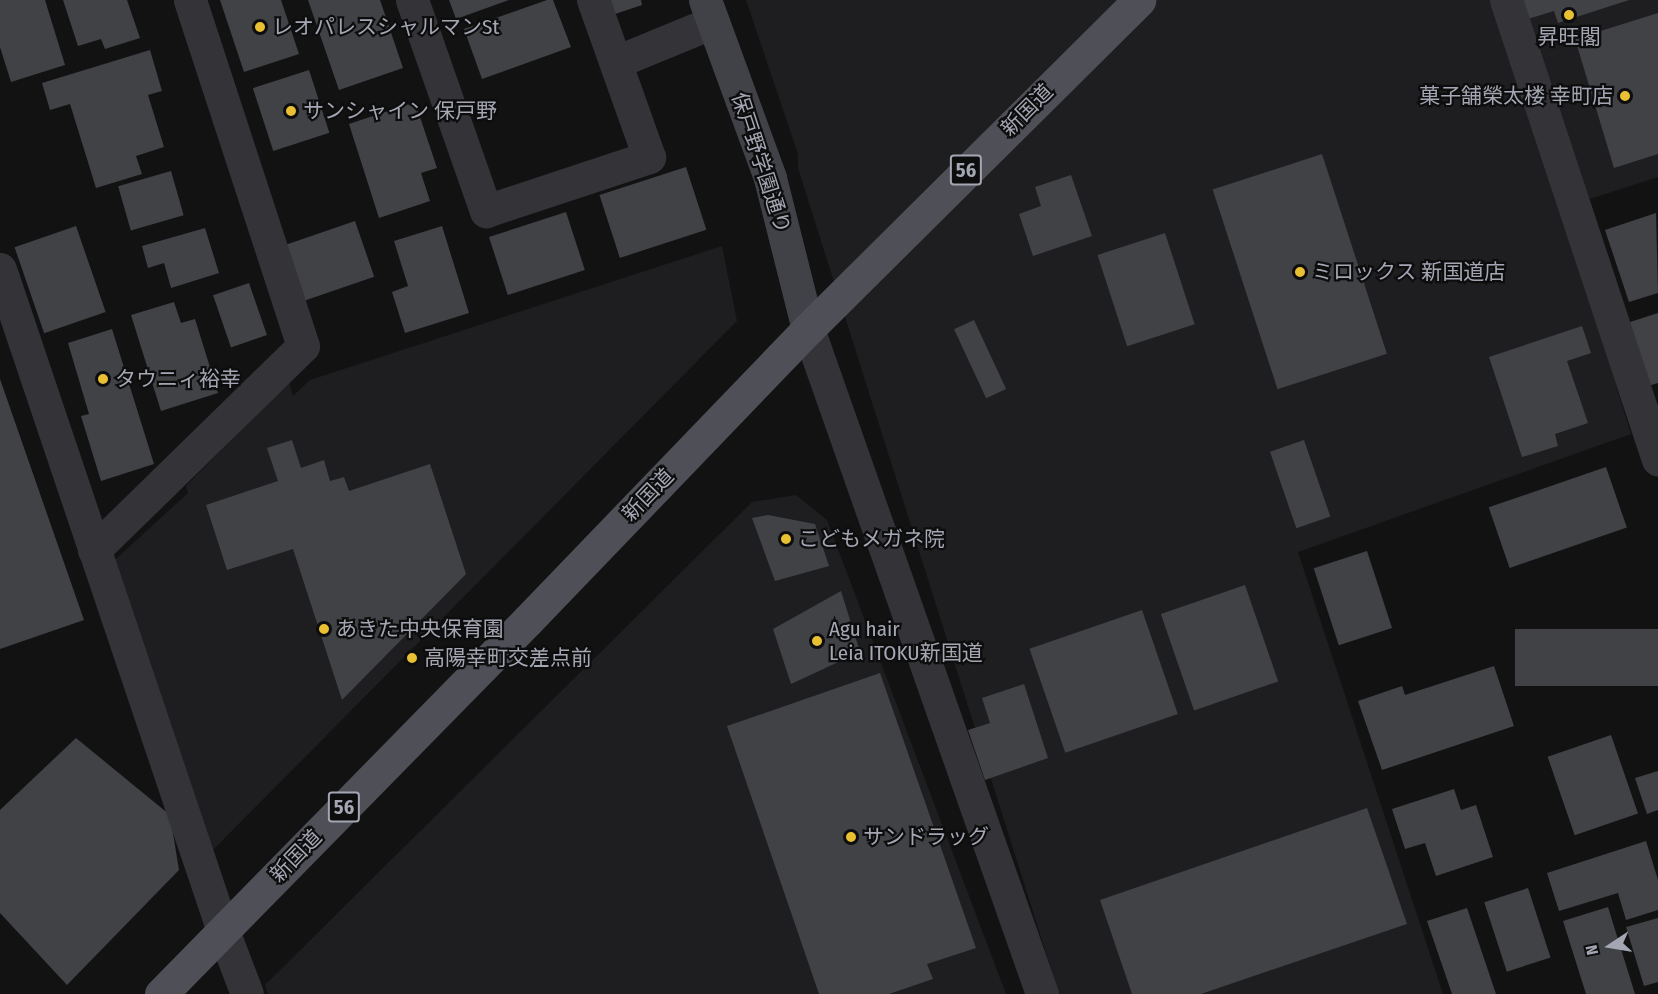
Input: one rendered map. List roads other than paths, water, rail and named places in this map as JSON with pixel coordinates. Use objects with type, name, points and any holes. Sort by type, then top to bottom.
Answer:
[{"type":"main road","name":"新国道","points":[[161,994],[808,329],[1139,0]]},
{"type":"street","points":[[94,550],[303,346],[190,0]]},
{"type":"street","points":[[412,0],[486,211],[649,157],[593,0]]},
{"type":"street","points":[[1506,0],[1657,452]]},
{"type":"street","points":[[616,62],[709,11]]},
{"type":"street","name":"保戸野学園通り","points":[[709,11],[770,178],[808,329]]},
{"type":"street","points":[[0,269],[223,931],[247,994]]},
{"type":"street","points":[[808,329],[1042,994]]},
{"type":"place","name":"昇旺閣","points":[[1569,15]]},
{"type":"place","name":"レオパレスシャルマンSt","points":[[260,27]]},
{"type":"place","name":"菓子舗榮太楼 幸町店","points":[[1625,96]]},
{"type":"place","name":"サンシャイン 保戸野","points":[[291,111]]},
{"type":"place","name":"ミロックス 新国道店","points":[[1300,272]]},
{"type":"place","name":"タウニィ裕幸","points":[[103,379]]},
{"type":"place","name":"こどもメガネ院","points":[[786,539]]},
{"type":"place","name":"あきた中央保育園","points":[[324,629]]},
{"type":"place","name":"Agu hair Leia ITOKU新国道","points":[[817,641]]},
{"type":"place","name":"高陽幸町交差点前","points":[[412,658]]},
{"type":"place","name":"サンドラッグ","points":[[851,837]]}]
